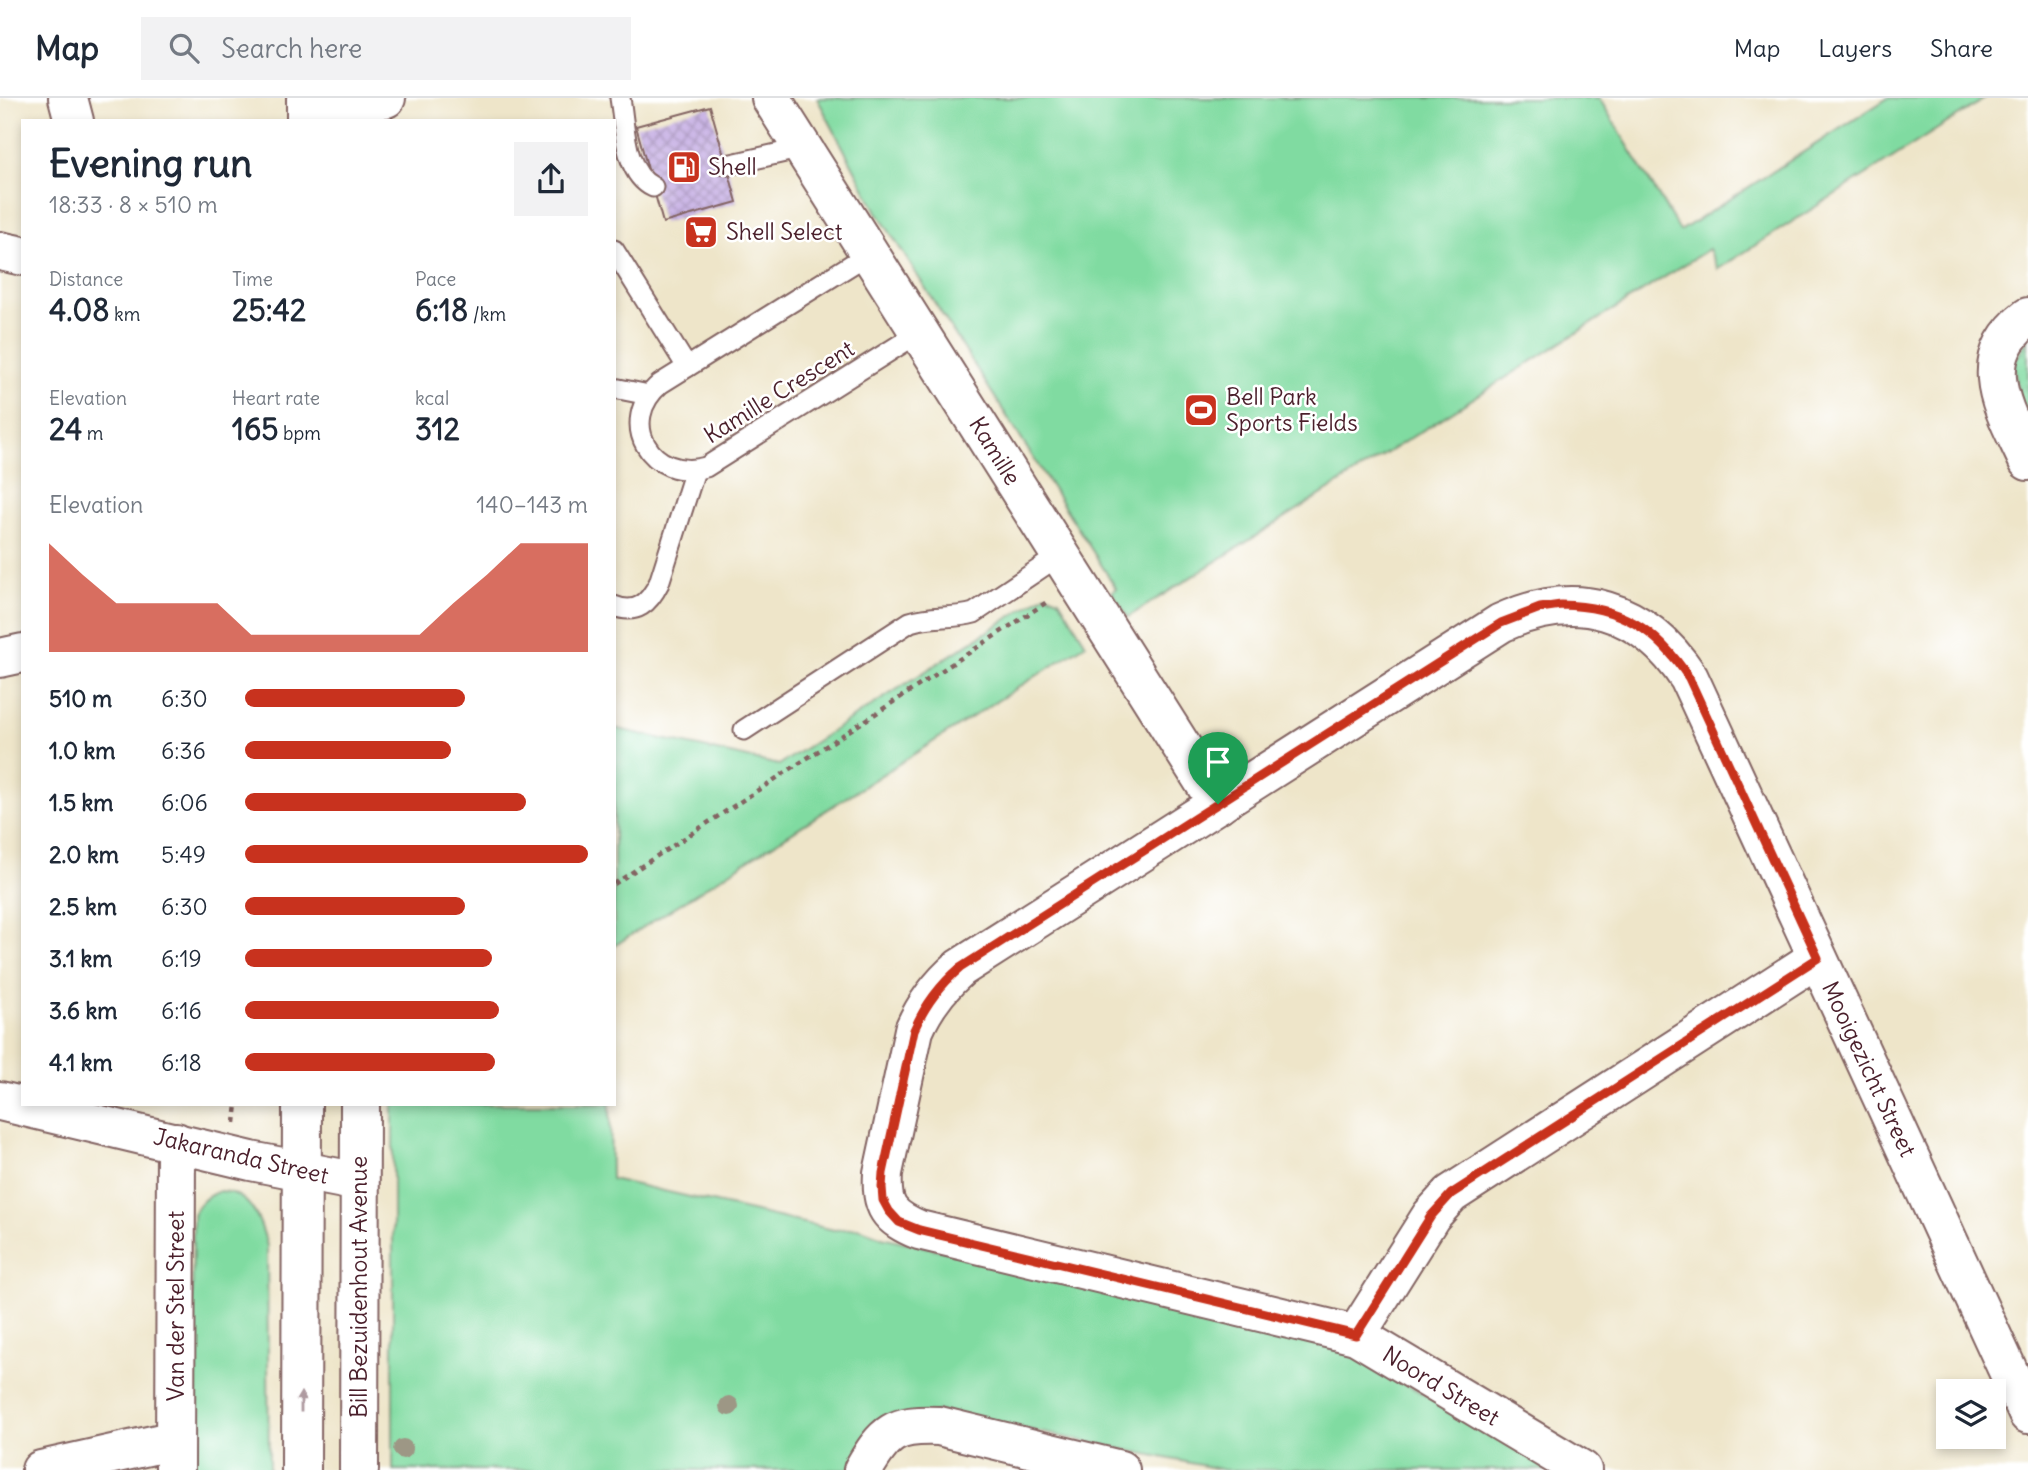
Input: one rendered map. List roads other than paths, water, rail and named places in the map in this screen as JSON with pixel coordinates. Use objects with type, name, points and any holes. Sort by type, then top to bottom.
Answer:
[{"type":"street","points":[[68,98],[73,119]]},
{"type":"street","name":"Kamille","points":[[771,98],[1218,804]]},
{"type":"street","points":[[306,108],[371,104]]},
{"type":"street","points":[[0,251],[21,256]]},
{"type":"street","points":[[2028,317],[2008,336],[2001,349],[1996,381],[1999,398],[2028,461]]},
{"type":"street","name":"Mooigezicht Street","points":[[889,1211],[883,1200],[883,1173],[914,1030],[934,994],[960,968],[1501,623],[1540,608],[1582,606],[1603,609],[1641,626],[1660,640],[1689,678],[2028,1414]]},
{"type":"street","points":[[0,658],[21,653]]},
{"type":"street","points":[[1356,1335],[1431,1216],[1451,1194],[1818,958]]},
{"type":"street","name":"Jakaranda Street","points":[[0,1101],[21,1106]]},
{"type":"street","name":"Jakaranda Street","points":[[21,1106],[359,1182]]},
{"type":"street","points":[[301,1470],[302,1106]]},
{"type":"street","name":"Bill Bezuidenhout Avenue","points":[[359,1470],[360,1106]]},
{"type":"street","name":"Van der Stel Street","points":[[175,1455],[176,1142]]},
{"type":"street","name":"Noord Street","points":[[889,1211],[899,1222],[919,1230],[1356,1335],[1582,1470]]},
{"type":"street","points":[[863,1470],[888,1434],[920,1425],[939,1426],[1120,1470]]},
{"type":"street","points":[[41,1470],[175,1455]]},
{"type":"lane","points":[[620,98],[631,160],[638,176],[653,187]]},
{"type":"lane","points":[[727,165],[803,148]]},
{"type":"lane","points":[[616,253],[687,367]]},
{"type":"lane","points":[[616,388],[649,395],[660,384],[870,253]]},
{"type":"lane","name":"Kamille Crescent","points":[[649,395],[640,419],[645,445],[654,457],[666,465],[680,470],[695,470],[706,467],[920,332]]},
{"type":"lane","points":[[616,607],[627,611],[640,607],[654,593],[695,470]]},
{"type":"lane","points":[[744,730],[910,622],[924,618],[958,618],[974,613],[1069,568]]},
{"type":"place","name":"Shell","points":[[684,167]]},
{"type":"place","name":"Shell Select","points":[[701,232]]},
{"type":"place","name":"Bell Park Sports Fields","points":[[1201,410]]}]
